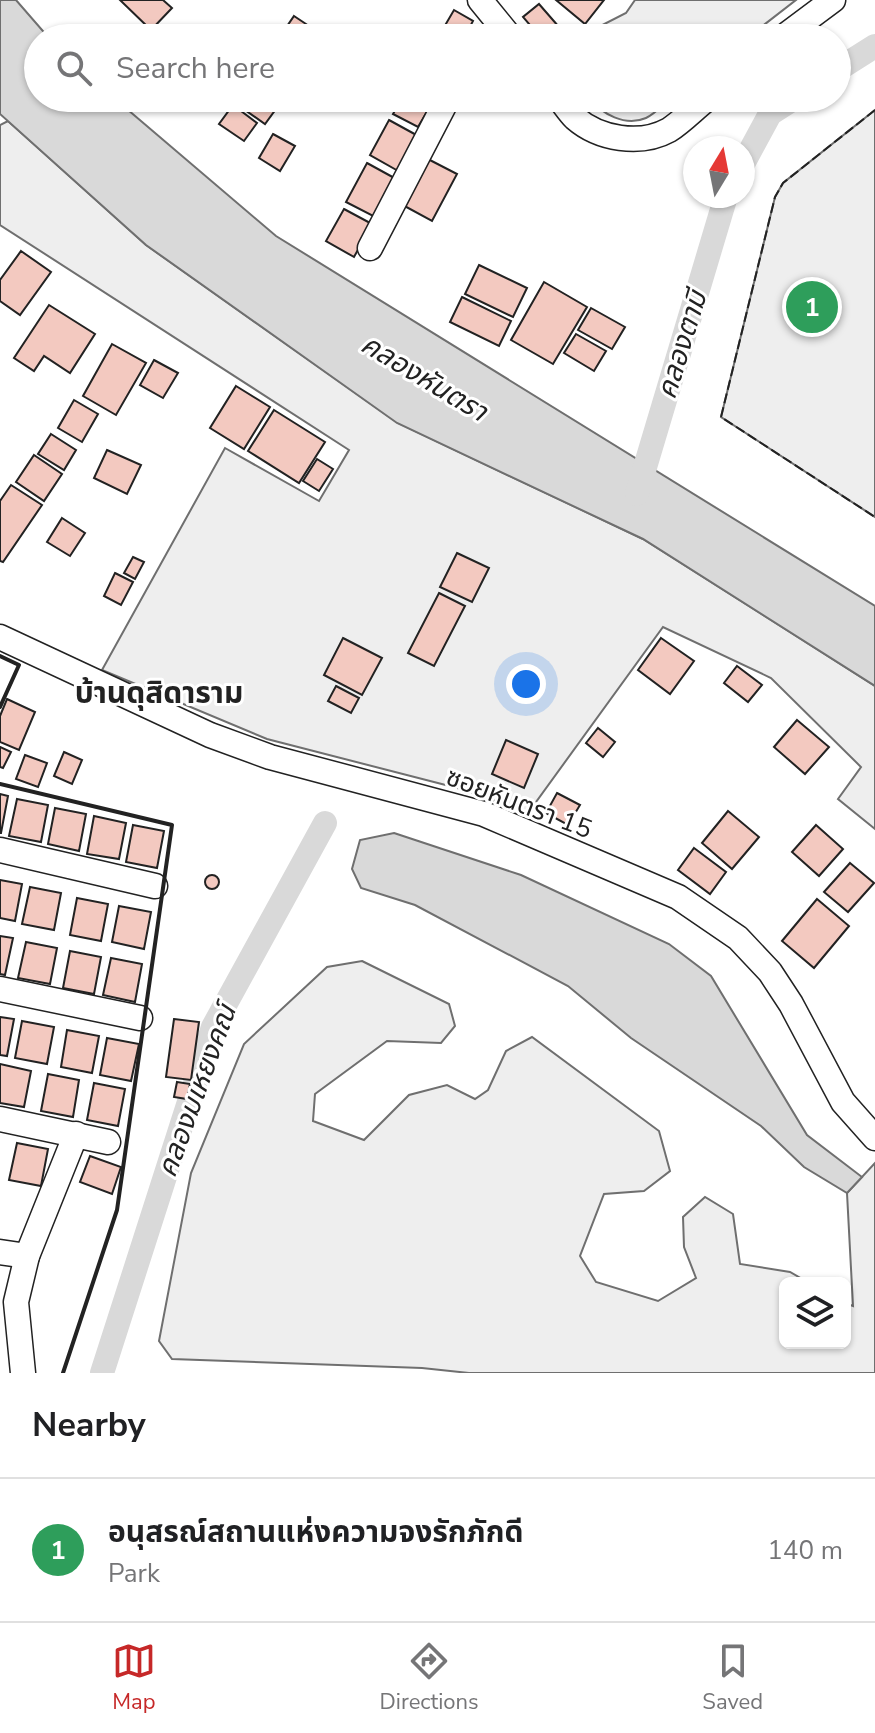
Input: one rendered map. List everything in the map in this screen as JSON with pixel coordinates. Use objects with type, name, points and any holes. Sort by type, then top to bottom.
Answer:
[{"type":"street","points":[[801,24],[833,0]]},
{"type":"street","points":[[370,248],[441,112]]},
{"type":"street","points":[[570,112],[595,131],[619,139],[648,137],[668,130],[690,112]]},
{"type":"street","name":"ซอยหันตรา 15","points":[[0,637],[210,735],[270,757],[484,814],[678,897],[738,938],[770,972],[791,1004],[843,1102],[875,1138]]},
{"type":"street","points":[[0,850],[155,886]]},
{"type":"street","points":[[0,989],[140,1018]]},
{"type":"street","points":[[0,1119],[108,1142]]},
{"type":"street","points":[[23,1373],[16,1302],[27,1256],[76,1134]]},
{"type":"street","points":[[0,1252],[27,1256]]},
{"type":"shaded area","points":[[635,0],[796,0],[765,24],[604,24],[626,13]]},
{"type":"shaded area","points":[[875,110],[875,517],[721,417],[775,197],[783,183]]},
{"type":"shaded area","points":[[604,112],[655,112],[630,121]]},
{"type":"shaded area","points":[[8,121],[146,245],[398,423],[643,539],[875,686],[875,829],[838,799],[861,767],[771,678],[663,627],[528,813],[465,790],[267,739],[102,670],[225,448],[319,501],[349,450],[0,225],[0,125]]},
{"type":"shaded area","points":[[362,961],[449,1004],[455,1026],[441,1043],[387,1041],[315,1094],[313,1121],[364,1140],[409,1095],[447,1085],[475,1099],[488,1090],[506,1051],[532,1037],[659,1131],[670,1171],[644,1191],[604,1194],[580,1256],[596,1282],[658,1301],[696,1278],[684,1247],[683,1217],[705,1197],[733,1214],[740,1264],[790,1272],[799,1277],[779,1277],[779,1349],[851,1349],[853,1306],[847,1193],[875,1163],[875,1373],[469,1373],[422,1368],[172,1359],[159,1341],[191,1173],[244,1044],[327,967]]},
{"type":"water","name":"คลองหันตรา","points":[[0,0],[16,0],[37,24],[24,24],[24,112],[130,112],[276,236],[875,606],[875,686],[643,539],[397,423],[146,245],[0,114]]},
{"type":"water","points":[[394,833],[521,875],[669,944],[711,976],[807,1135],[862,1177],[847,1193],[804,1167],[761,1126],[631,1038],[568,986],[415,905],[361,888],[352,869],[360,840]]},
{"type":"building","points":[[120,0],[163,0],[172,8],[157,24],[145,24]]},
{"type":"building","points":[[556,0],[604,0],[585,24]]},
{"type":"building","points":[[539,4],[556,24],[529,24],[523,17]]},
{"type":"building","points":[[454,10],[473,21],[471,24],[446,24]]},
{"type":"building","points":[[294,16],[306,24],[289,24]]},
{"type":"building","points":[[228,112],[242,112],[257,123],[244,141],[219,124]]},
{"type":"building","points":[[248,112],[274,112],[265,124]]},
{"type":"building","points":[[394,112],[427,112],[418,127]]},
{"type":"building","points":[[389,120],[420,137],[400,172],[370,155]]},
{"type":"building","points":[[273,134],[295,146],[280,171],[259,158]]},
{"type":"building","points":[[424,157],[457,174],[432,221],[399,203]]},
{"type":"building","points":[[367,163],[398,180],[377,218],[346,202]]},
{"type":"building","points":[[344,209],[372,224],[354,257],[326,241]]},
{"type":"building","points":[[21,251],[51,272],[20,315],[0,301],[0,280]]},
{"type":"building","points":[[479,265],[527,288],[513,317],[465,294]]},
{"type":"building","points":[[544,282],[587,307],[553,364],[511,340]]},
{"type":"building","points":[[462,297],[511,321],[499,346],[450,322]]},
{"type":"building","points":[[49,305],[95,334],[70,373],[44,356],[34,371],[14,358]]},
{"type":"building","points":[[591,308],[625,327],[612,349],[578,330]]},
{"type":"building","points":[[576,334],[606,351],[594,371],[564,353]]},
{"type":"building","points":[[112,344],[146,363],[116,415],[83,396]]},
{"type":"building","points":[[154,360],[178,373],[163,398],[140,385]]},
{"type":"building","points":[[236,386],[270,407],[244,449],[210,428]]},
{"type":"building","points":[[74,400],[98,414],[82,442],[58,428]]},
{"type":"building","points":[[274,410],[325,442],[299,483],[248,451]]},
{"type":"building","points":[[51,434],[76,450],[64,470],[38,454]]},
{"type":"building","points":[[107,450],[141,465],[127,494],[94,478]]},
{"type":"building","points":[[34,455],[62,474],[44,501],[16,482]]},
{"type":"building","points":[[317,459],[333,469],[319,491],[303,481]]},
{"type":"building","points":[[11,485],[42,505],[3,562],[0,561],[0,501]]},
{"type":"building","points":[[62,518],[85,533],[70,556],[47,542]]},
{"type":"building","points":[[457,553],[489,568],[472,602],[440,587]]},
{"type":"building","points":[[133,557],[144,562],[135,579],[124,573]]},
{"type":"building","points":[[115,573],[133,582],[121,605],[104,596]]},
{"type":"building","points":[[439,593],[465,606],[434,666],[408,653]]},
{"type":"building","points":[[343,638],[382,658],[362,695],[324,675]]},
{"type":"building","points":[[661,638],[694,661],[670,694],[638,670]]},
{"type":"building","points":[[737,666],[762,685],[748,702],[724,683]]},
{"type":"building","points":[[336,686],[359,698],[351,713],[328,701]]},
{"type":"building","points":[[7,699],[35,712],[19,750],[0,742],[0,716]]},
{"type":"building","points":[[797,720],[829,747],[805,774],[774,747]]},
{"type":"building","points":[[598,728],[615,742],[603,757],[586,743]]},
{"type":"building","points":[[506,740],[538,754],[524,788],[492,774]]},
{"type":"building","points":[[0,747],[11,752],[3,768],[0,767]]},
{"type":"building","points":[[64,752],[82,760],[72,784],[54,776]]},
{"type":"building","points":[[25,755],[47,763],[38,787],[16,779]]},
{"type":"building","points":[[557,793],[580,805],[568,825],[546,813]]},
{"type":"building","points":[[0,794],[8,796],[1,833],[0,833]]},
{"type":"building","points":[[17,799],[48,805],[41,842],[9,836]]},
{"type":"building","points":[[55,808],[86,814],[79,851],[48,844]]},
{"type":"building","points":[[728,811],[759,837],[732,869],[702,843]]},
{"type":"building","points":[[94,816],[126,823],[119,859],[87,854]]},
{"type":"building","points":[[133,825],[164,831],[157,868],[126,862]]},
{"type":"building","points":[[816,825],[843,849],[819,876],[792,852]]},
{"type":"building","points":[[694,848],[726,872],[710,894],[678,870]]},
{"type":"building","points":[[850,863],[874,883],[848,912],[824,892]]},
{"type":"building","points":[[212,875],[219,882],[212,889],[205,882]]},
{"type":"building","points":[[0,880],[22,884],[15,921],[0,918]]},
{"type":"building","points":[[30,887],[61,893],[54,930],[22,924]]},
{"type":"building","points":[[77,898],[108,904],[101,941],[70,935]]},
{"type":"building","points":[[817,899],[849,926],[814,968],[782,941]]},
{"type":"building","points":[[119,906],[151,912],[144,949],[112,942]]},
{"type":"building","points":[[0,936],[13,938],[5,975],[0,974]]},
{"type":"building","points":[[26,942],[57,948],[50,984],[18,978]]},
{"type":"building","points":[[70,951],[101,957],[94,994],[63,988]]},
{"type":"building","points":[[111,958],[142,964],[135,1002],[103,995]]},
{"type":"building","points":[[0,1017],[14,1019],[7,1056],[0,1055]]},
{"type":"building","points":[[174,1019],[199,1022],[191,1080],[166,1077]]},
{"type":"building","points":[[22,1021],[54,1027],[47,1064],[15,1058]]},
{"type":"building","points":[[67,1030],[99,1036],[92,1073],[61,1067]]},
{"type":"building","points":[[107,1038],[139,1044],[131,1081],[100,1075]]},
{"type":"building","points":[[0,1064],[31,1071],[24,1107],[0,1103]]},
{"type":"building","points":[[48,1074],[79,1080],[73,1117],[41,1111]]},
{"type":"building","points":[[177,1082],[190,1084],[187,1099],[174,1097]]},
{"type":"building","points":[[94,1083],[125,1089],[118,1126],[87,1120]]},
{"type":"building","points":[[17,1143],[48,1149],[41,1186],[9,1180]]},
{"type":"building","points":[[90,1156],[121,1167],[112,1194],[80,1182]]},
{"type":"waterway","name":"คลองตามี","points":[[851,61],[875,46]]},
{"type":"waterway","name":"คลองตามี","points":[[755,142],[773,112]]},
{"type":"waterway","name":"คลองตามี","points":[[637,494],[722,208]]},
{"type":"waterway","name":"คลองมเหยงคณ์","points":[[102,1373],[213,1027],[325,823]]},
{"type":"fence","points":[[875,110],[783,183],[775,197],[721,417],[875,517]]},
{"type":"wall","points":[[0,656],[19,665],[0,707]]},
{"type":"wall","points":[[0,784],[172,825],[117,1210],[63,1373]]},
{"type":"place","name":"อนุสรณ์สถานแห่งความจงรักภักดี","points":[[812,307]]},
{"type":"district","name":"บ้านดุสิดาราม","points":[[159,693]]}]
